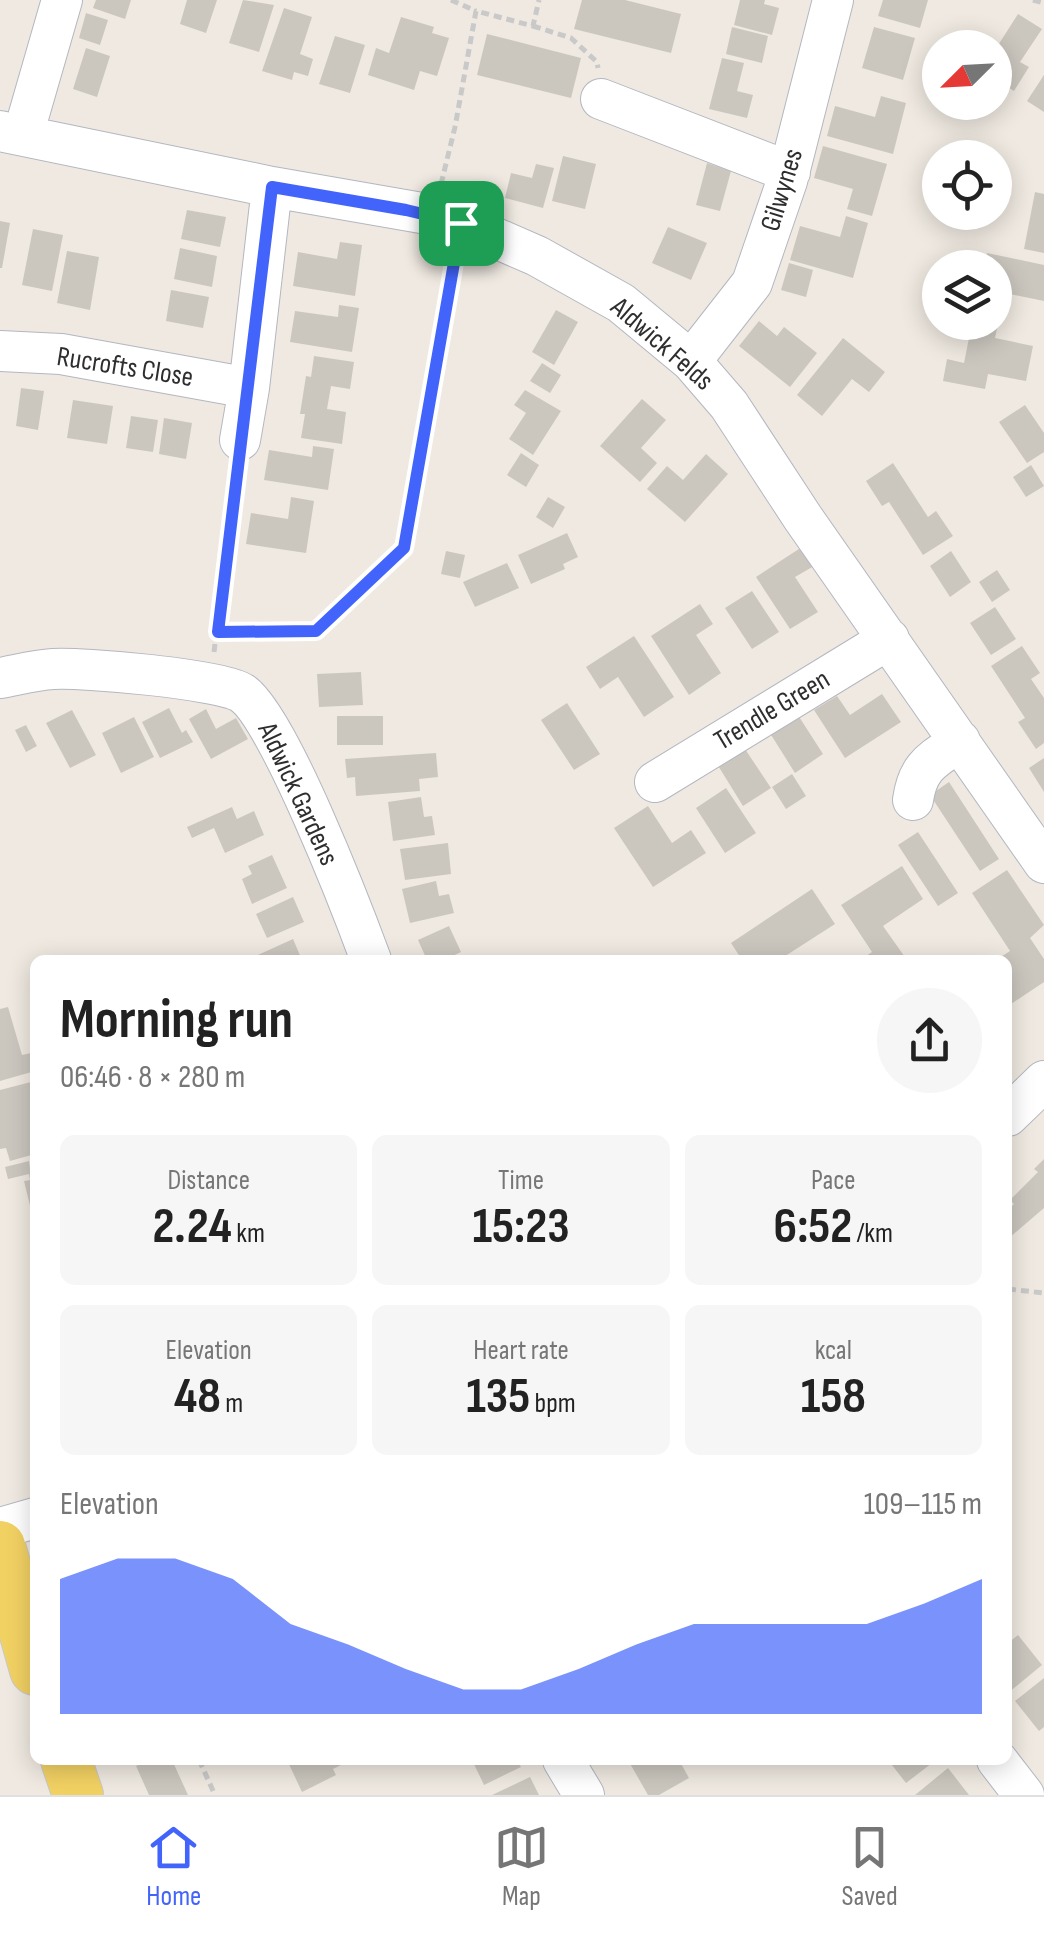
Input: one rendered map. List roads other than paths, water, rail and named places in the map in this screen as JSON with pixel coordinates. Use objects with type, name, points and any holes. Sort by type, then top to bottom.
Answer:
[{"type":"main road","points":[[0,1546],[30,1652]]},
{"type":"main road","points":[[68,1765],[78,1795]]},
{"type":"street","points":[[12,133],[62,0]]},
{"type":"street","name":"Gilwynes","points":[[691,361],[752,283],[790,172],[833,0]]},
{"type":"street","points":[[601,99],[790,172]]},
{"type":"street","name":"Aldwick Felds","points":[[12,133],[447,219],[537,256],[621,303],[691,361],[728,404],[1044,863]]},
{"type":"street","points":[[240,440],[272,187]]},
{"type":"street","name":"Rucrofts Close","points":[[0,351],[61,354],[249,388]]},
{"type":"street","name":"Trendle Green","points":[[654,782],[890,638]]},
{"type":"street","name":"Aldwick Gardens","points":[[0,678],[54,669],[137,674],[240,691],[262,714],[291,770],[370,955]]},
{"type":"street","points":[[913,800],[916,776],[960,741]]},
{"type":"street","points":[[1012,1112],[1044,1081]]},
{"type":"street","points":[[0,1528],[30,1519]]},
{"type":"street","points":[[566,1765],[584,1795]]},
{"type":"street","points":[[1001,1765],[1024,1795]]}]
